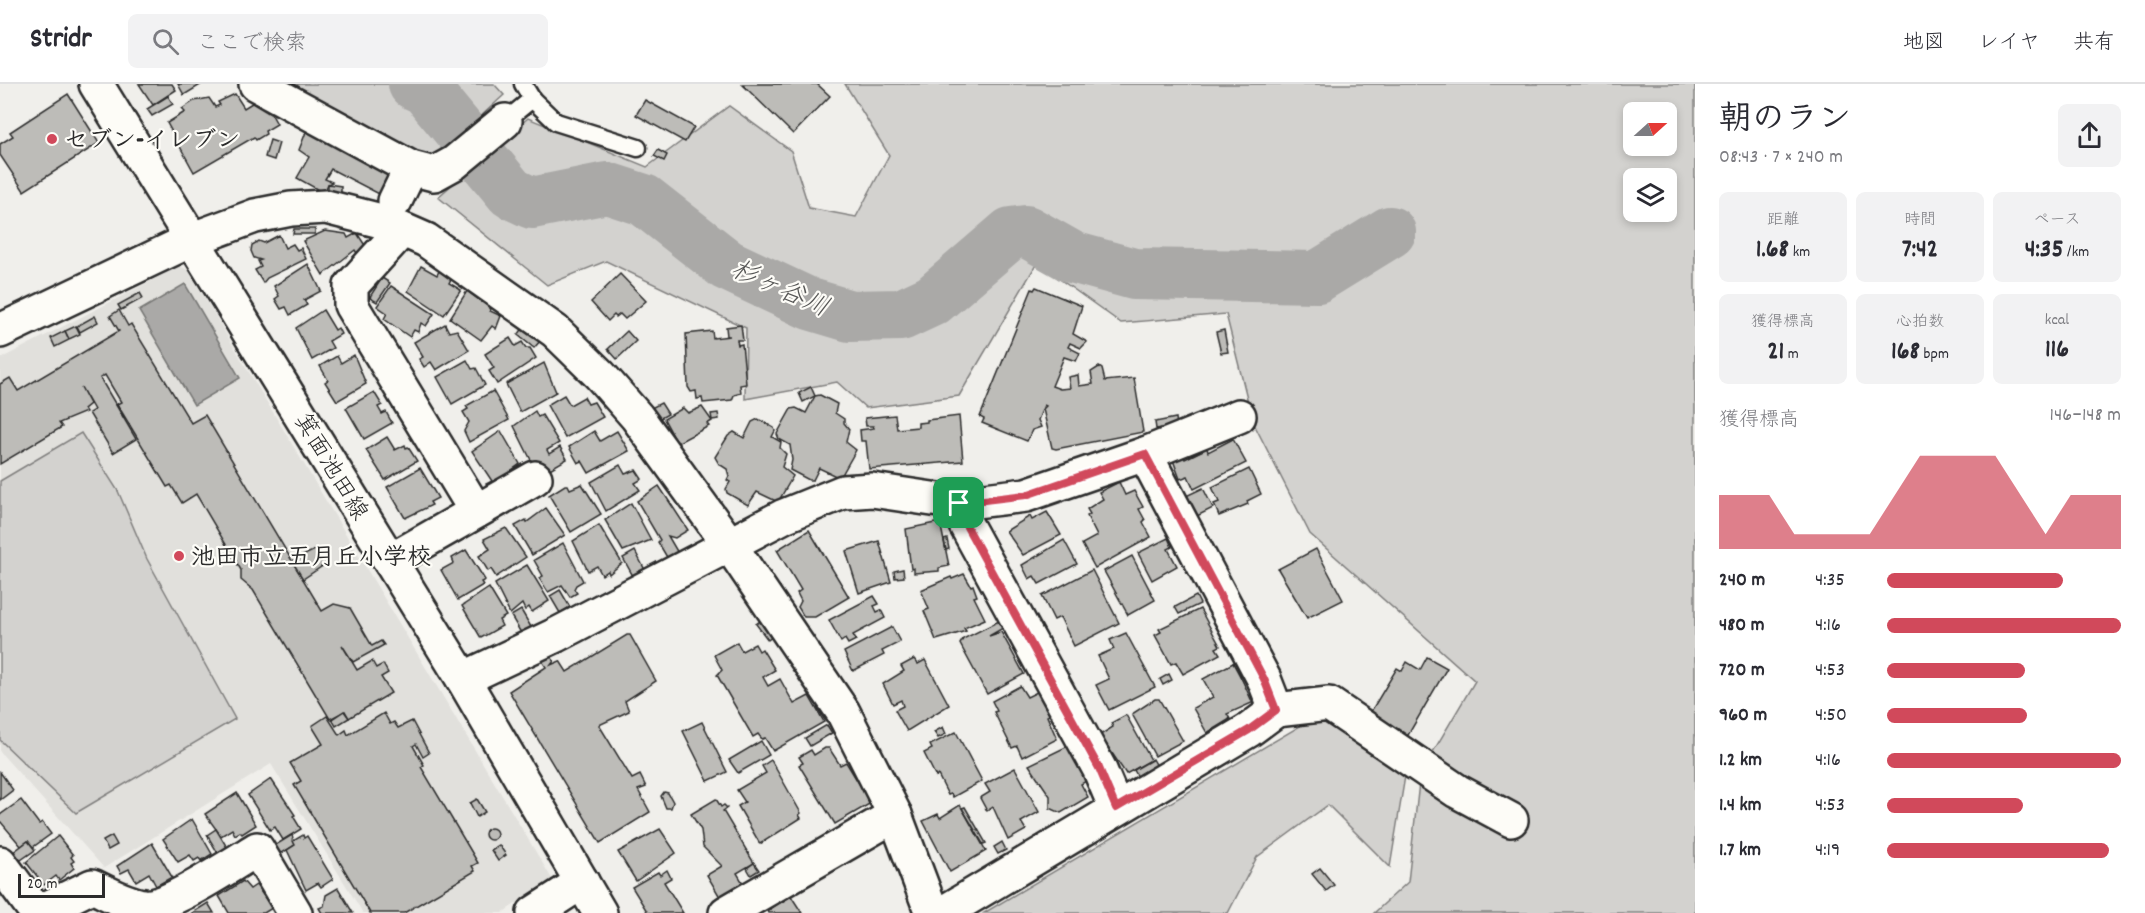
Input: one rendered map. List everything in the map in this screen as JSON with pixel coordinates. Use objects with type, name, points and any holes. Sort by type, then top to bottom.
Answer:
[{"type":"street","name":"箕面池田線","points":[[96,84],[463,679],[600,913]]},
{"type":"street","points":[[256,84],[411,168],[434,174],[454,163],[505,121]]},
{"type":"street","points":[[411,168],[398,215],[351,286],[351,305],[476,511]]},
{"type":"street","points":[[0,331],[193,239],[255,216],[291,209],[326,207],[384,222],[398,215]]},
{"type":"street","points":[[398,215],[426,240],[555,331],[600,375],[637,417],[729,544],[843,712],[896,815],[932,913]]},
{"type":"street","points":[[463,679],[556,635],[784,516],[843,492],[872,490],[959,503],[1026,495],[1145,454],[1239,416]]},
{"type":"street","points":[[1145,454],[1264,679],[1276,710]]},
{"type":"street","points":[[390,561],[535,478]]},
{"type":"street","points":[[959,503],[966,525],[1099,768],[1116,808]]},
{"type":"street","points":[[943,913],[1249,730],[1276,710],[1329,704],[1457,791],[1511,819]]},
{"type":"street","points":[[726,913],[896,815]]},
{"type":"street","points":[[0,863],[37,913],[92,886],[126,902],[147,907],[180,894],[257,849],[294,913]]},
{"type":"street","points":[[534,913],[582,882]]},
{"type":"lane","points":[[523,84],[532,99],[556,122],[638,148]]},
{"type":"lane","points":[[505,121],[532,99]]},
{"type":"shaded area","points":[[291,84],[494,84],[504,95],[431,162]]},
{"type":"shaded area","points":[[845,84],[1695,84],[1695,913],[1374,913],[1408,882],[1420,774],[1475,681],[1310,534],[1253,422],[1226,314],[1121,323],[1037,263],[959,396],[866,408],[837,382],[745,399],[746,328],[606,261],[547,285],[438,197],[528,118],[647,167],[729,106],[791,151],[809,208],[856,217],[889,155]]},
{"type":"shaded area","name":"池田市立五月丘小学校","points":[[180,266],[188,270],[552,879],[502,913],[363,913],[271,764],[104,868],[0,752],[0,359]]},
{"type":"shaded area","points":[[185,284],[240,378],[194,405],[139,311]]},
{"type":"shaded area","points":[[81,433],[118,491],[147,559],[235,719],[76,813],[0,740],[0,481]]},
{"type":"shaded area","points":[[1317,716],[1406,770],[1390,867],[1328,805],[1257,857],[1228,913],[984,913]]},
{"type":"building","points":[[139,84],[172,84],[176,90],[153,105]]},
{"type":"building","points":[[178,84],[202,84],[184,95]]},
{"type":"building","points":[[742,84],[817,84],[830,96],[793,134]]},
{"type":"building","name":"セブン-イレブン","points":[[68,94],[99,143],[24,191],[0,155],[0,144],[13,136],[10,132]]},
{"type":"building","points":[[235,94],[244,108],[252,103],[272,115],[277,124],[256,140],[254,137],[194,172],[167,123],[185,112],[182,109],[194,101],[209,98],[215,107],[220,105],[218,102]]},
{"type":"building","points":[[168,96],[173,104],[152,116],[147,109]]},
{"type":"building","points":[[645,100],[694,127],[685,142],[636,115]]},
{"type":"building","points":[[306,132],[316,134],[396,176],[385,197],[331,169],[325,179],[332,182],[328,184],[324,193],[297,178],[309,157],[299,150]]},
{"type":"building","points":[[270,140],[279,143],[274,160],[265,157]]},
{"type":"building","points":[[658,150],[667,155],[664,161],[654,156]]},
{"type":"building","points":[[328,184],[341,186],[341,194],[328,193]]},
{"type":"building","points":[[294,229],[315,229],[315,234],[293,234]]},
{"type":"building","points":[[325,231],[346,234],[348,238],[357,233],[366,247],[358,255],[355,250],[323,275],[303,241]]},
{"type":"building","points":[[279,235],[285,248],[293,244],[297,250],[301,248],[306,259],[267,278],[263,283],[255,270],[261,267],[258,261],[261,260],[254,258],[251,251],[252,245],[259,241],[264,243]]},
{"type":"building","points":[[308,264],[321,291],[304,300],[307,305],[290,315],[286,307],[281,309],[275,299],[279,296],[274,286]]},
{"type":"building","points":[[421,266],[437,275],[439,271],[451,279],[449,283],[461,290],[444,315],[408,291]]},
{"type":"building","points":[[620,274],[646,301],[625,319],[620,314],[616,317],[614,315],[608,321],[591,302]]},
{"type":"building","points":[[382,278],[390,283],[377,302],[370,298]]},
{"type":"building","points":[[391,286],[434,314],[426,326],[421,323],[418,332],[414,330],[410,337],[384,319],[387,313],[377,306]]},
{"type":"building","points":[[1036,287],[1082,306],[1073,334],[1087,342],[1081,348],[1070,343],[1068,347],[1080,353],[1076,361],[1064,357],[1052,386],[1060,389],[1070,388],[1068,377],[1078,375],[1079,386],[1093,384],[1091,372],[1099,367],[1102,369],[1105,381],[1134,378],[1143,432],[1056,449],[1052,448],[1044,405],[1038,420],[1041,427],[1032,430],[1027,441],[982,423],[984,419],[980,417],[1032,289]]},
{"type":"building","points":[[467,291],[491,309],[490,311],[501,316],[496,329],[492,326],[481,340],[450,318]]},
{"type":"building","points":[[140,293],[143,298],[121,310],[118,305]]},
{"type":"building","points":[[119,310],[128,326],[131,324],[191,423],[205,415],[322,611],[334,604],[350,608],[372,646],[381,641],[384,645],[353,662],[342,645],[357,670],[372,661],[376,668],[383,664],[388,673],[381,677],[391,693],[349,718],[345,711],[330,719],[253,590],[241,580],[241,570],[196,494],[182,503],[171,485],[167,487],[117,404],[121,402],[105,375],[100,378],[136,439],[113,453],[89,413],[94,410],[81,387],[90,404],[84,409],[86,412],[59,423],[62,427],[0,464],[0,384],[10,378],[18,391],[119,331],[110,316]]},
{"type":"building","points":[[323,310],[335,330],[338,328],[341,334],[329,341],[333,348],[312,360],[296,328]]},
{"type":"building","points":[[95,316],[98,322],[80,332],[77,326]]},
{"type":"building","points":[[445,324],[449,332],[457,330],[469,350],[436,370],[431,362],[424,367],[419,359],[423,357],[414,342]]},
{"type":"building","points":[[741,325],[743,340],[737,340],[738,345],[742,344],[746,384],[740,385],[741,393],[734,395],[732,400],[703,403],[702,398],[697,399],[696,391],[691,392],[688,387],[686,334],[712,331],[713,338],[730,336],[727,336],[726,327]]},
{"type":"building","points":[[76,326],[80,334],[69,339],[65,331]]},
{"type":"building","points":[[524,327],[541,340],[534,348],[518,335]]},
{"type":"building","points":[[1224,330],[1228,352],[1221,353],[1216,332]]},
{"type":"building","points":[[65,331],[69,340],[55,347],[51,338]]},
{"type":"building","points":[[627,331],[636,341],[617,359],[608,349]]},
{"type":"building","points":[[510,338],[515,346],[522,342],[526,348],[530,348],[536,358],[497,384],[489,371],[494,368],[485,354]]},
{"type":"building","points":[[354,355],[366,384],[337,401],[325,382],[328,380],[320,366],[337,356],[341,363]]},
{"type":"building","points":[[467,360],[472,369],[476,368],[485,385],[452,404],[437,377]]},
{"type":"building","points":[[544,363],[556,392],[520,412],[506,384]]},
{"type":"building","points":[[811,387],[815,396],[803,402],[799,393]]},
{"type":"building","points":[[493,391],[509,420],[469,442],[464,431],[469,422],[463,412],[468,409],[466,406]]},
{"type":"building","points":[[374,392],[382,405],[378,407],[382,414],[386,412],[392,423],[364,439],[346,408]]},
{"type":"building","points":[[564,395],[570,405],[584,397],[588,404],[594,402],[603,417],[565,438],[547,405]]},
{"type":"building","points":[[820,395],[837,404],[835,413],[844,419],[849,429],[846,442],[856,450],[840,478],[819,468],[813,480],[809,480],[790,470],[792,460],[790,445],[779,439],[777,434],[791,409],[796,408],[806,413],[815,396]]},
{"type":"building","points":[[661,403],[668,414],[657,420],[651,408]]},
{"type":"building","points":[[702,407],[712,421],[707,424],[709,426],[677,443],[664,419],[683,408],[688,413]]},
{"type":"building","points":[[535,411],[538,417],[542,415],[559,443],[547,450],[549,454],[560,447],[567,459],[543,473],[536,460],[532,462],[514,426]]},
{"type":"building","points":[[718,413],[719,419],[712,420],[711,414]]},
{"type":"building","points":[[895,415],[897,429],[918,427],[918,423],[927,422],[927,420],[959,416],[963,461],[869,469],[866,441],[861,441],[860,430],[874,428],[866,426],[865,418]]},
{"type":"building","points":[[1176,418],[1177,426],[1156,429],[1155,422]]},
{"type":"building","points":[[758,419],[774,428],[772,437],[781,442],[780,448],[786,454],[782,467],[793,476],[778,502],[757,492],[748,505],[727,493],[726,489],[730,482],[727,480],[729,476],[727,469],[719,464],[715,457],[728,436],[734,432],[744,438],[752,422]]},
{"type":"building","points":[[501,431],[520,464],[512,470],[516,477],[490,491],[486,484],[492,481],[472,451]]},
{"type":"building","points":[[594,431],[600,441],[617,431],[629,451],[589,473],[582,461],[578,463],[569,447]]},
{"type":"building","points":[[387,437],[395,450],[405,445],[406,448],[408,447],[417,461],[385,480],[366,450]]},
{"type":"building","points":[[1233,439],[1246,463],[1194,489],[1188,476],[1180,479],[1173,460],[1183,455],[1185,459],[1207,448],[1208,452]]},
{"type":"building","points":[[620,465],[625,474],[636,470],[642,479],[635,483],[640,490],[606,511],[591,482]]},
{"type":"building","points":[[420,468],[438,498],[430,502],[432,505],[405,518],[387,487]]},
{"type":"building","points":[[1249,469],[1261,494],[1247,501],[1248,504],[1219,516],[1214,504],[1219,502],[1212,487]]},
{"type":"building","points":[[1119,482],[1125,495],[1134,491],[1143,507],[1139,509],[1151,537],[1095,568],[1082,544],[1097,536],[1087,516],[1090,514],[1087,509],[1103,499],[1099,492]]},
{"type":"building","points":[[582,484],[601,514],[571,532],[549,495],[565,485],[568,485],[570,489]]},
{"type":"building","points":[[659,486],[688,530],[675,538],[668,536],[678,553],[668,559],[658,542],[660,540],[637,501]]},
{"type":"building","points":[[1203,488],[1213,508],[1197,516],[1186,496]]},
{"type":"building","points":[[631,503],[651,540],[623,551],[605,520]]},
{"type":"building","points":[[546,508],[565,535],[532,555],[515,526],[526,520],[527,522]]},
{"type":"building","points":[[1047,512],[1061,535],[1023,555],[1006,531],[1030,516],[1032,520]]},
{"type":"building","points":[[940,522],[949,566],[939,568],[939,571],[914,573],[914,568],[911,569],[906,529]]},
{"type":"building","points":[[599,525],[622,563],[609,574],[608,571],[602,575],[597,566],[588,571],[573,541]]},
{"type":"building","points":[[506,528],[526,557],[496,577],[491,569],[488,571],[479,556],[490,549],[484,539]]},
{"type":"building","points":[[809,530],[849,597],[815,617],[804,617],[798,607],[801,601],[797,593],[801,590],[777,550]]},
{"type":"building","points":[[1168,538],[1172,547],[1168,549],[1177,566],[1152,580],[1138,553]]},
{"type":"building","points":[[947,539],[949,549],[946,550],[944,540]]},
{"type":"building","points":[[1064,540],[1077,564],[1039,584],[1034,576],[1029,579],[1022,565]]},
{"type":"building","points":[[879,541],[891,582],[859,593],[846,551]]},
{"type":"building","points":[[563,543],[583,581],[574,589],[577,593],[570,597],[562,585],[548,592],[539,578],[543,576],[534,560]]},
{"type":"building","points":[[319,548],[327,563],[303,579],[292,561]]},
{"type":"building","points":[[1316,549],[1343,600],[1307,618],[1278,569]]},
{"type":"building","points":[[466,550],[485,580],[481,582],[483,585],[458,600],[441,570],[454,563],[452,558]]},
{"type":"building","points":[[635,551],[645,570],[633,576],[623,558]]},
{"type":"building","points":[[1132,556],[1155,600],[1128,615],[1104,571]]},
{"type":"building","points":[[527,565],[549,601],[532,612],[529,607],[525,610],[522,604],[510,614],[495,584]]},
{"type":"building","points":[[903,569],[904,577],[895,578],[894,571]]},
{"type":"building","points":[[1092,570],[1119,623],[1074,646],[1060,617],[1054,620],[1042,596]]},
{"type":"building","points":[[964,574],[971,586],[973,585],[977,596],[974,597],[985,619],[964,628],[966,631],[936,640],[924,611],[929,609],[921,590]]},
{"type":"building","points":[[489,588],[506,616],[499,620],[502,626],[481,638],[462,606]]},
{"type":"building","points":[[560,590],[570,607],[560,613],[550,596]]},
{"type":"building","points":[[874,596],[879,604],[874,606],[877,612],[881,610],[885,618],[853,635],[856,640],[848,644],[845,639],[841,642],[829,620]]},
{"type":"building","points":[[1196,596],[1200,604],[1179,614],[1175,607]]},
{"type":"building","points":[[1200,609],[1220,646],[1216,648],[1220,654],[1183,674],[1176,662],[1171,664],[1155,635],[1161,632],[1159,629]]},
{"type":"building","points":[[521,610],[531,627],[521,633],[511,616]]},
{"type":"building","points":[[763,619],[774,635],[768,640],[756,624]]},
{"type":"building","points":[[999,621],[1003,628],[989,636],[1001,632],[1024,674],[987,694],[960,644],[963,639]]},
{"type":"building","points":[[892,627],[900,642],[882,651],[884,655],[853,671],[844,652]]},
{"type":"building","points":[[1126,633],[1155,687],[1109,710],[1096,685],[1109,679],[1098,656],[1114,649],[1110,640]]},
{"type":"building","points":[[630,635],[656,681],[625,701],[629,711],[599,725],[632,779],[640,775],[646,787],[638,790],[650,812],[600,843],[509,691],[546,667],[542,661],[550,655],[554,661],[551,665],[560,661],[567,672]]},
{"type":"building","points":[[737,642],[742,651],[755,644],[759,651],[762,649],[775,670],[763,677],[768,686],[780,679],[794,704],[809,696],[824,722],[773,751],[765,738],[762,739],[758,734],[753,737],[717,675],[722,670],[714,655]]},
{"type":"building","points":[[1427,657],[1447,668],[1404,742],[1390,734],[1394,727],[1370,713],[1397,668],[1402,671],[1407,662],[1420,670]]},
{"type":"building","points":[[914,659],[918,664],[925,660],[949,705],[907,731],[895,710],[903,706],[901,700],[893,704],[883,684],[904,671],[901,666]]},
{"type":"building","points":[[1237,660],[1244,672],[1240,675],[1233,663]]},
{"type":"building","points":[[1233,663],[1254,702],[1227,714],[1230,719],[1207,733],[1193,708],[1213,697],[1203,679]]},
{"type":"building","points":[[1244,672],[1258,697],[1255,708],[1240,675]]},
{"type":"building","points":[[1169,674],[1172,680],[1163,685],[1160,679]]},
{"type":"building","points":[[1020,686],[1027,697],[1043,689],[1051,714],[1047,716],[1057,739],[1022,757],[1017,746],[1012,748],[994,712],[997,711],[992,701]]},
{"type":"building","points":[[1155,699],[1159,699],[1183,741],[1155,756],[1132,714]]},
{"type":"building","points":[[821,705],[829,720],[826,722],[817,708]]},
{"type":"building","points":[[344,711],[349,718],[336,726],[332,719]]},
{"type":"building","points":[[384,713],[390,724],[394,722],[398,728],[412,721],[429,753],[423,757],[416,744],[413,746],[424,765],[421,767],[478,863],[472,866],[475,871],[404,913],[370,913],[294,785],[301,781],[290,763],[323,744],[312,726],[327,716],[339,735],[346,730],[348,735]]},
{"type":"building","points":[[1126,715],[1151,760],[1126,774],[1100,735],[1113,727],[1111,723]]},
{"type":"building","points":[[702,722],[727,772],[708,781],[683,731]]},
{"type":"building","points":[[827,725],[832,733],[810,746],[805,738]]},
{"type":"building","points":[[943,727],[946,734],[938,738],[934,732]]},
{"type":"building","points":[[956,732],[982,781],[953,797],[951,794],[948,795],[938,775],[936,777],[924,753],[932,749],[930,745]]},
{"type":"building","points":[[761,741],[769,755],[738,773],[729,760]]},
{"type":"building","points":[[1068,746],[1088,780],[1081,784],[1088,797],[1061,813],[1050,808],[1050,796],[1029,765]]},
{"type":"building","points":[[829,748],[840,765],[846,762],[871,803],[835,824],[799,765],[803,763],[799,757],[811,750],[814,755]]},
{"type":"building","points":[[1153,759],[1158,768],[1139,779],[1134,770]]},
{"type":"building","points":[[771,760],[801,813],[799,815],[801,818],[760,844],[738,806],[745,802],[737,790],[766,773],[762,766]]},
{"type":"building","points":[[1015,768],[1039,812],[1021,822],[1026,830],[1008,840],[993,807],[987,811],[980,798],[990,792],[985,784]]},
{"type":"building","points":[[0,772],[13,790],[0,800]]},
{"type":"building","points":[[271,779],[295,815],[293,816],[301,829],[283,840],[275,827],[270,830],[248,795]]},
{"type":"building","points":[[664,792],[668,793],[673,802],[671,808],[666,808],[661,796]]},
{"type":"building","points":[[237,793],[256,825],[242,834],[240,832],[235,835],[232,829],[221,836],[205,814]]},
{"type":"building","points":[[477,799],[485,812],[477,817],[470,803]]},
{"type":"building","points":[[716,799],[721,807],[724,805],[727,808],[723,811],[754,863],[737,873],[743,883],[720,897],[707,875],[722,866],[703,847],[701,830],[691,814]]},
{"type":"building","points":[[21,800],[39,824],[42,822],[51,834],[33,847],[28,841],[21,846],[0,821],[0,815]]},
{"type":"building","points":[[960,805],[986,851],[950,872],[923,821],[938,814],[940,818]]},
{"type":"building","points":[[965,807],[986,843],[983,844],[962,808]]},
{"type":"building","points":[[192,819],[212,854],[201,861],[199,858],[194,861],[190,855],[178,862],[163,839]]},
{"type":"building","points":[[491,828],[497,834],[491,840],[485,834]]},
{"type":"building","points":[[216,829],[228,849],[219,855],[207,835]]},
{"type":"building","points":[[660,829],[676,853],[636,881],[618,852]]},
{"type":"building","points":[[292,835],[295,845],[279,855],[274,846]]},
{"type":"building","points":[[303,835],[304,838],[307,836],[333,879],[321,887],[318,883],[306,890],[287,850],[295,845],[293,841]]},
{"type":"building","points":[[58,836],[73,855],[71,857],[74,861],[71,863],[74,868],[59,880],[56,876],[44,885],[26,862]]},
{"type":"building","points":[[112,836],[117,845],[108,850],[103,841]]},
{"type":"building","points":[[28,841],[35,850],[18,862],[12,853]]},
{"type":"building","points":[[1002,842],[1006,850],[998,854],[994,847]]},
{"type":"building","points":[[152,843],[172,877],[156,886],[149,873],[136,881],[129,869],[121,873],[117,866]]},
{"type":"building","points":[[499,845],[506,855],[498,861],[491,850]]},
{"type":"building","points":[[754,863],[759,870],[751,875],[747,868]]},
{"type":"building","points":[[1320,868],[1334,885],[1326,891],[1312,874]]},
{"type":"building","points":[[667,870],[671,878],[664,882],[683,913],[648,913],[632,887],[658,872],[660,875]]},
{"type":"building","points":[[243,881],[250,889],[256,885],[272,908],[264,913],[229,913],[219,896]]},
{"type":"building","points":[[338,888],[353,913],[322,913],[319,908],[324,906],[326,895]]},
{"type":"building","points":[[791,896],[802,913],[769,913],[767,911]]},
{"type":"building","points":[[208,903],[214,913],[192,913]]},
{"type":"waterway","name":"杉ヶ谷川","points":[[414,84],[425,89],[511,193],[532,203],[607,188],[644,200],[727,265],[810,304],[850,316],[901,315],[933,300],[1011,233],[1026,231],[1072,257],[1134,274],[1317,277],[1390,232]]},
{"type":"place","name":"セブン-イレブン","points":[[52,139]]},
{"type":"place","name":"池田市立五月丘小学校","points":[[179,556]]},
{"type":"route","points":[[1145,454],[1264,679],[1276,710],[1249,730],[1116,808],[1099,768],[966,525],[959,503],[1026,495],[1145,454]]}]
